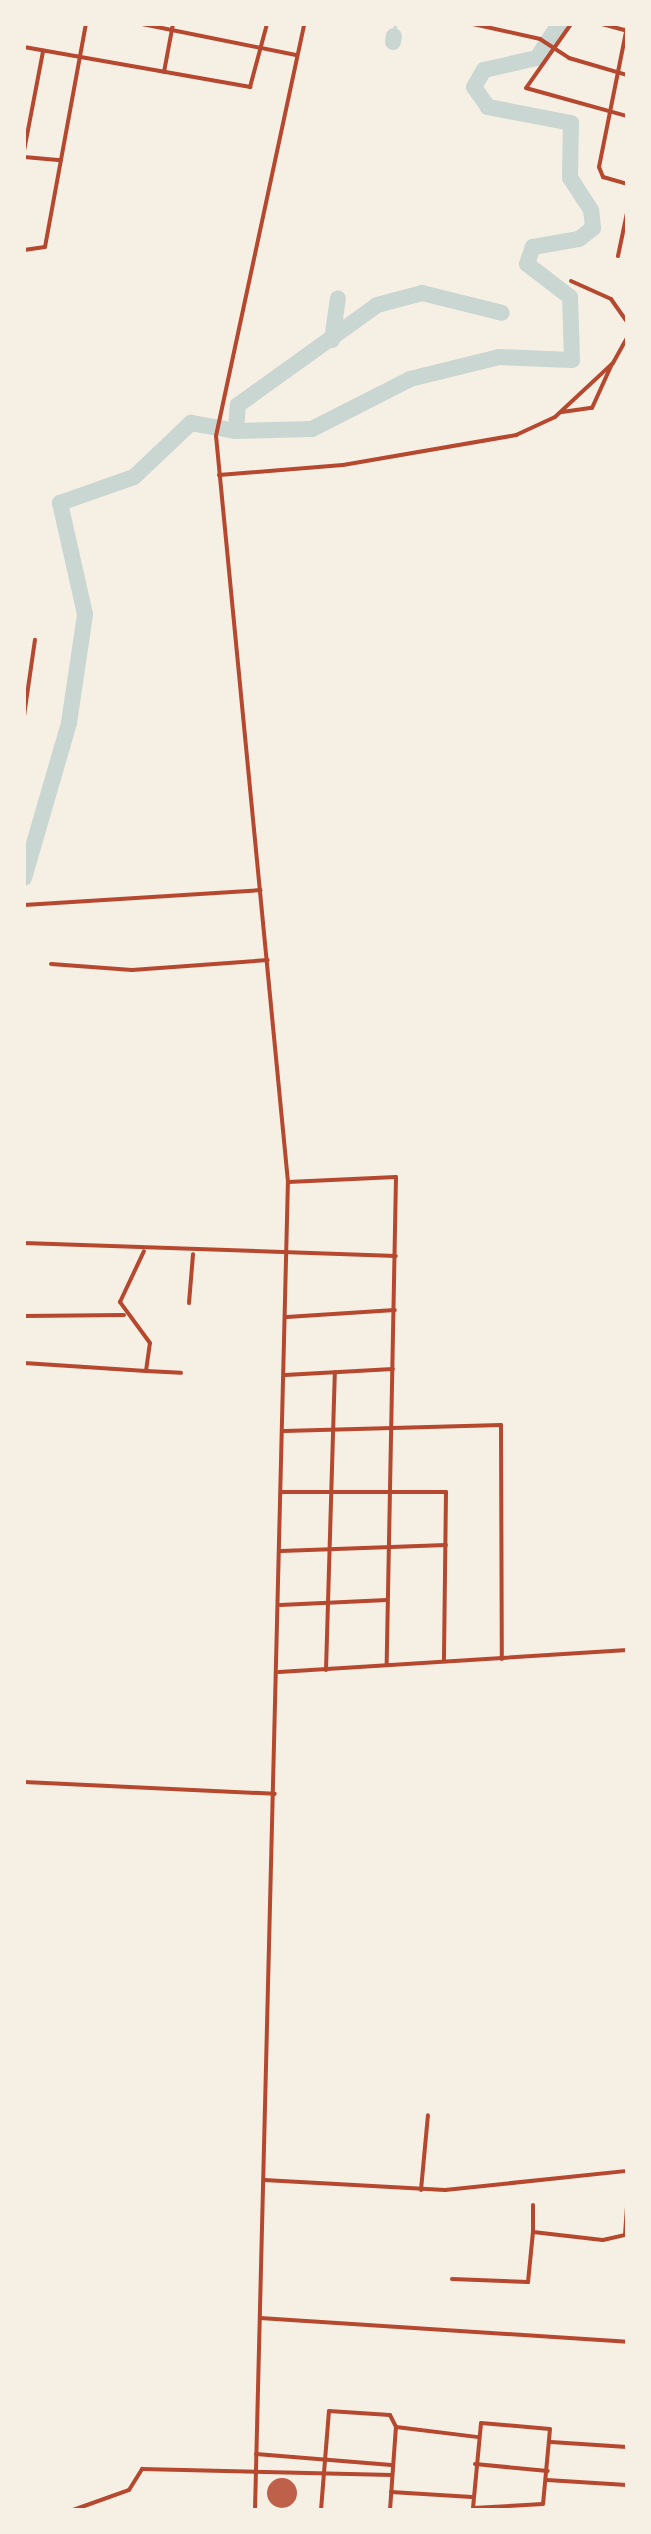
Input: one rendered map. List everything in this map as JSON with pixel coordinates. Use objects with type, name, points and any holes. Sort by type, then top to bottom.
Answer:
[{"type":"street","points":[[24,250],[42,251],[86,24]]},
{"type":"street","points":[[142,24],[172,27],[296,55]]},
{"type":"street","points":[[24,47],[252,87],[267,24]]},
{"type":"street","points":[[255,2510],[279,1672],[288,1182],[216,436],[217,417],[304,24]]},
{"type":"street","points":[[473,24],[540,39],[559,50],[627,75]]},
{"type":"street","points":[[571,24],[559,50],[525,80],[526,88],[627,116]]},
{"type":"street","points":[[602,24],[627,29],[615,72],[600,174],[627,184]]},
{"type":"street","points":[[164,72],[172,27]]},
{"type":"street","points":[[24,151],[43,51]]},
{"type":"street","points":[[24,157],[61,160]]},
{"type":"street","points":[[618,256],[627,213]]},
{"type":"street","points":[[571,281],[611,299],[627,322]]},
{"type":"street","points":[[219,475],[264,472],[496,440],[560,413],[592,408],[627,338]]},
{"type":"street","points":[[560,413],[613,363]]},
{"type":"street","points":[[24,716],[35,640]]},
{"type":"street","points":[[24,905],[261,890]]},
{"type":"street","points":[[51,964],[132,970],[268,960]]},
{"type":"street","points":[[288,1182],[396,1177],[387,1665]]},
{"type":"street","points":[[24,1243],[288,1258],[396,1256]]},
{"type":"street","points":[[144,1251],[121,1295],[125,1314],[150,1343],[146,1371]]},
{"type":"street","points":[[189,1303],[193,1254]]},
{"type":"street","points":[[287,1317],[395,1310]]},
{"type":"street","points":[[24,1316],[125,1314]]},
{"type":"street","points":[[24,1363],[181,1373]]},
{"type":"street","points":[[285,1375],[393,1369]]},
{"type":"street","points":[[326,1670],[335,1372]]},
{"type":"street","points":[[284,1431],[503,1426],[502,1659]]},
{"type":"street","points":[[282,1492],[446,1492],[444,1661]]},
{"type":"street","points":[[281,1551],[446,1545]]},
{"type":"street","points":[[280,1605],[387,1600]]},
{"type":"street","points":[[279,1672],[627,1650]]},
{"type":"street","points":[[24,1782],[275,1794]]},
{"type":"street","points":[[421,2190],[428,2115]]},
{"type":"street","points":[[264,2180],[421,2190],[627,2171]]},
{"type":"street","points":[[452,2279],[528,2282],[533,2205]]},
{"type":"street","points":[[533,2232],[623,2236],[627,2205]]},
{"type":"street","points":[[260,2318],[627,2342]]},
{"type":"street","points":[[321,2510],[321,2469],[331,2409],[390,2415],[396,2427],[390,2510]]},
{"type":"street","points":[[483,2422],[547,2427],[551,2442],[541,2504],[478,2509],[472,2497],[478,2437],[483,2422]]},
{"type":"street","points":[[396,2427],[478,2437]]},
{"type":"street","points":[[551,2442],[627,2447]]},
{"type":"street","points":[[256,2454],[392,2465]]},
{"type":"street","points":[[291,2468],[292,2457]]},
{"type":"street","points":[[475,2464],[548,2471]]},
{"type":"street","points":[[73,2510],[129,2490],[142,2469],[256,2467],[392,2475]]},
{"type":"street","points":[[547,2480],[627,2485]]},
{"type":"street","points":[[391,2492],[472,2497]]},
{"type":"building","points":[[282,2478],[288,2479],[296,2487],[296,2499],[288,2507],[282,2508],[276,2507],[268,2499],[267,2493],[268,2487],[276,2479]]},
{"type":"waterway","points":[[394,36],[395,24]]},
{"type":"waterway","points":[[24,878],[69,723],[85,614],[60,503],[134,477],[191,423],[236,431],[312,429],[410,379],[499,357],[572,360],[570,297],[527,264],[533,247],[579,239],[593,228],[591,210],[570,178],[571,123],[488,107],[474,87],[484,70],[537,58],[559,24]]},
{"type":"waterway","points":[[393,42],[394,36]]},
{"type":"waterway","points":[[236,431],[238,405],[377,305],[422,293],[502,313]]},
{"type":"waterway","points":[[332,340],[338,298]]}]
